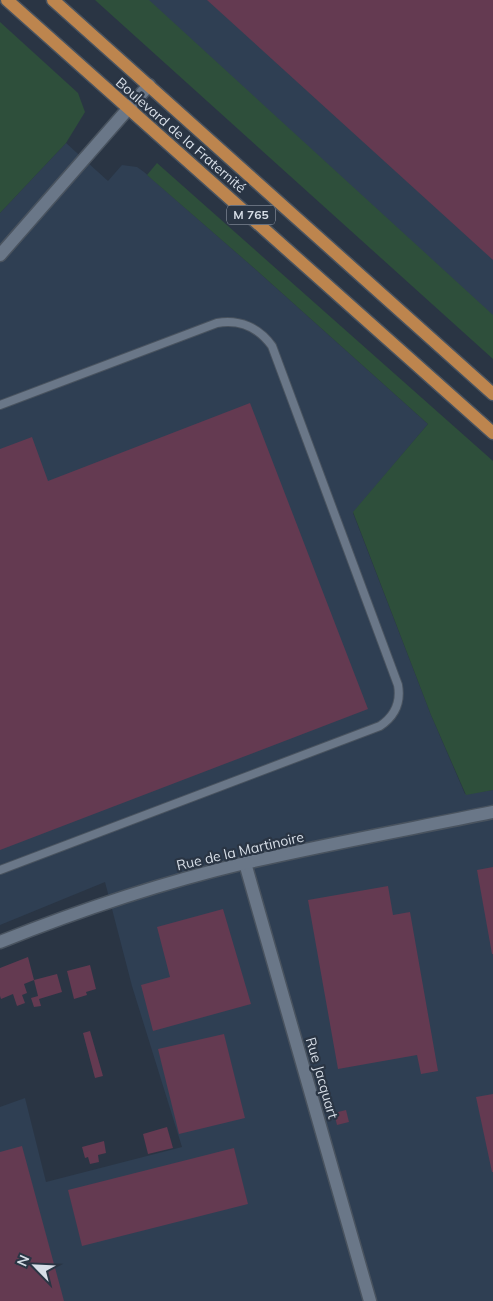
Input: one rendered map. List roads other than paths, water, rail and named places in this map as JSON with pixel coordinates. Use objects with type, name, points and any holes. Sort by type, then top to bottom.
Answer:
[{"type":"main road","name":"Boulevard de la Fraternité","points":[[7,0],[262,225],[493,433]]},
{"type":"main road","name":"Boulevard de la Fraternité","points":[[53,0],[493,394]]},
{"type":"street","points":[[0,255],[149,85]]},
{"type":"street","name":"Rue de la Martinoire","points":[[0,942],[59,919],[133,894],[244,863],[493,812]]},
{"type":"street","name":"Rue Jacquart","points":[[244,863],[370,1301]]},
{"type":"lane","points":[[0,405],[217,323],[242,323],[260,333],[272,346],[398,684],[400,701],[392,716],[380,726],[0,870]]}]
